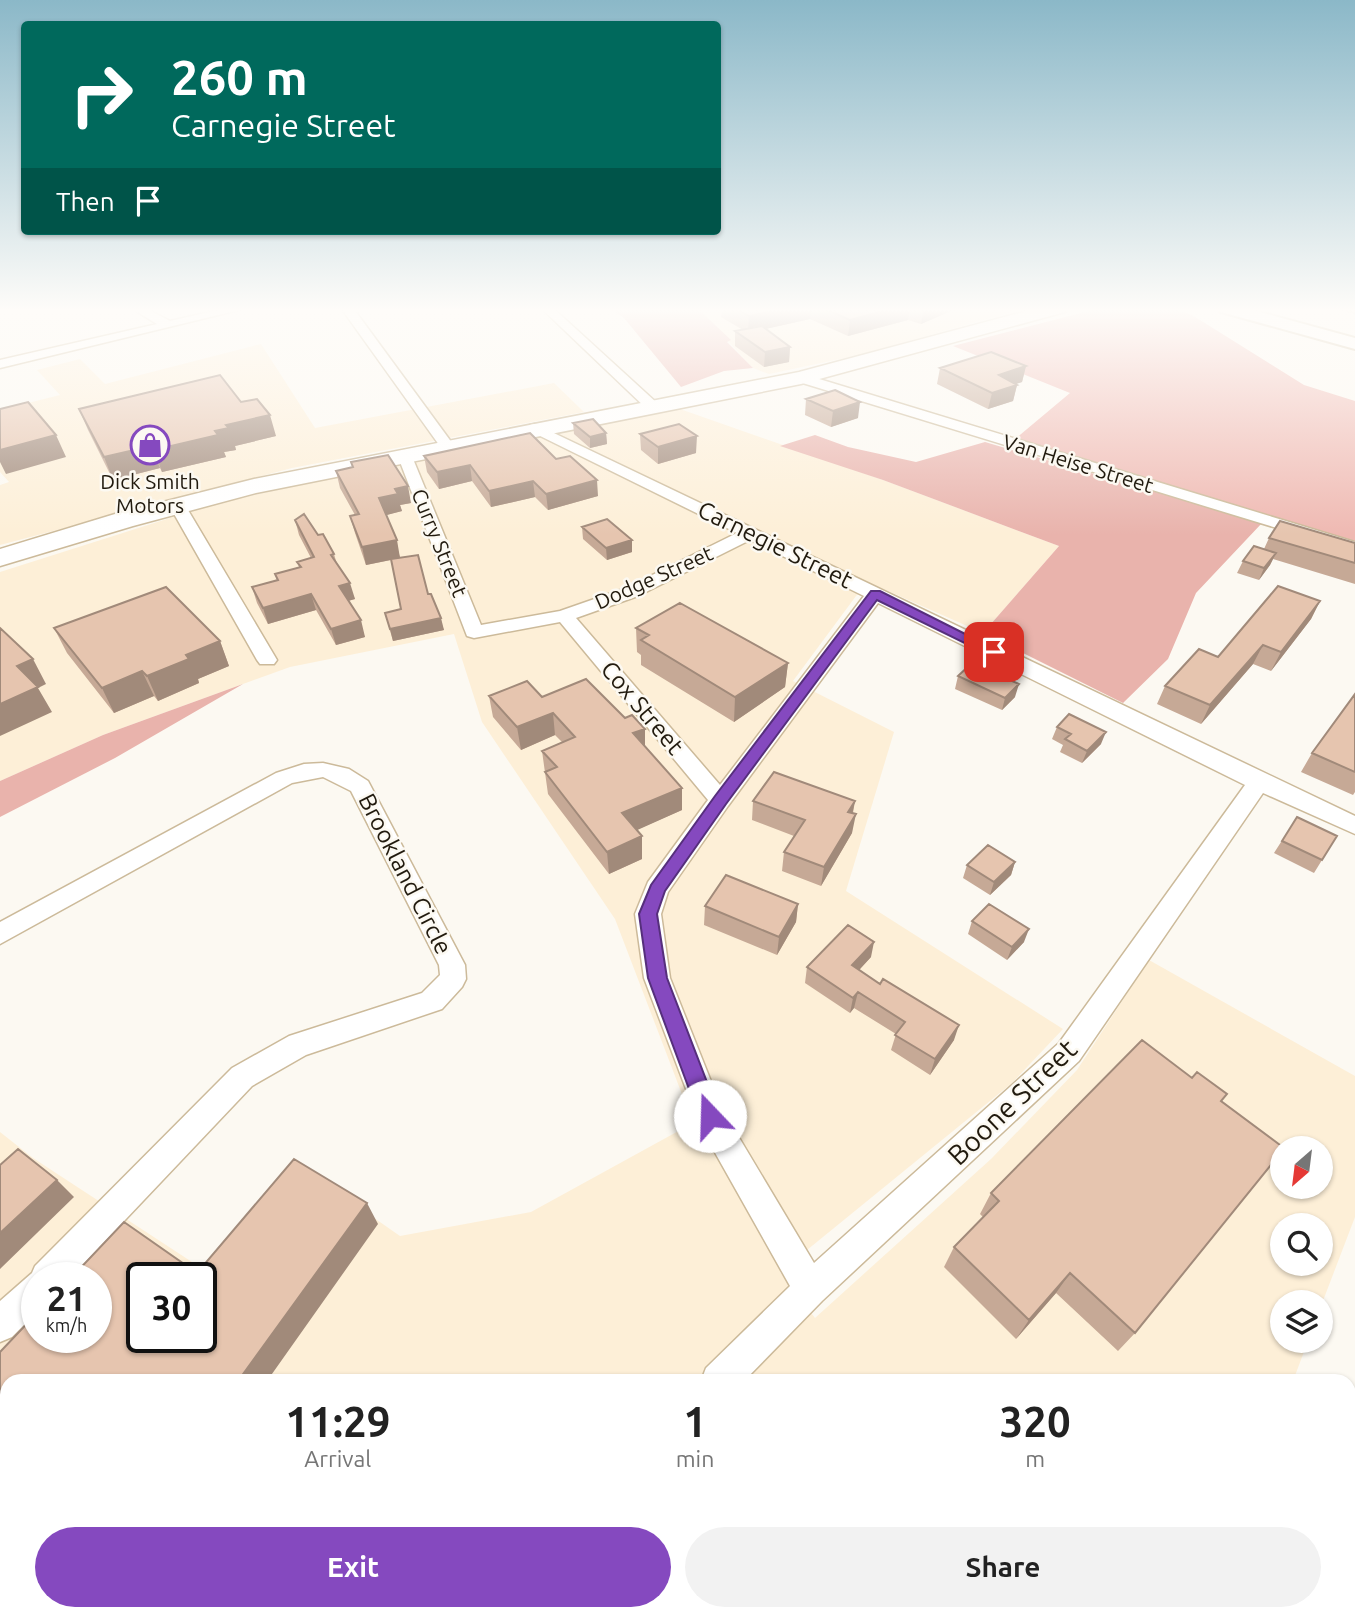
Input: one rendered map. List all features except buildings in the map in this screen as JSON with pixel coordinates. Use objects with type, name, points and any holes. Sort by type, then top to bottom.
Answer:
[{"type":"main road","points":[[0,558],[177,505],[302,474],[771,384]]},
{"type":"street","points":[[402,384],[447,446]]},
{"type":"street","points":[[628,384],[652,406]]},
{"type":"street","name":"Van Heise Street","points":[[819,384],[1355,547]]},
{"type":"street","name":"Carnegie Street","points":[[535,428],[1259,782],[1355,826]]},
{"type":"street","name":"Curry Street","points":[[404,454],[474,632]]},
{"type":"street","points":[[177,505],[267,660]]},
{"type":"street","name":"Dodge Street","points":[[474,632],[564,616],[632,592],[749,534]]},
{"type":"street","points":[[810,1289],[710,1116],[657,978],[648,914],[657,889],[720,800],[875,594]]},
{"type":"street","name":"Cox Street","points":[[564,616],[720,800]]},
{"type":"street","name":"Brookland Circle","points":[[0,934],[284,778],[303,771],[325,768],[338,772],[360,786],[452,965],[453,979],[432,1001],[299,1045],[242,1077],[63,1262]]},
{"type":"street","name":"Boone Street","points":[[726,1374],[810,1289],[1069,1052],[1259,782]]},
{"type":"street","points":[[0,1325],[21,1304]]},
{"type":"shaded area","points":[[50,384],[286,384],[315,428],[551,384],[555,384],[584,412],[292,468],[0,545],[0,485],[9,482],[0,472],[0,410],[60,395]]},
{"type":"shaded area","points":[[1047,384],[1302,384],[1355,401],[1355,541],[1014,440],[1070,393]]},
{"type":"shaded area","points":[[680,409],[883,480],[1059,546],[983,633],[870,583],[856,596],[793,681],[894,732],[846,891],[1063,1029],[1012,1083],[780,1272],[815,1318],[991,1159],[1077,1070],[1149,960],[1355,1076],[1355,1217],[1333,1275],[1333,1213],[1270,1213],[1270,1276],[1332,1276],[1327,1290],[1270,1290],[1270,1353],[1304,1353],[1296,1374],[0,1374],[0,1132],[33,1158],[192,1262],[126,1262],[126,1353],[217,1353],[217,1278],[308,1172],[400,1236],[531,1212],[693,1123],[615,919],[482,722],[454,634],[290,667],[103,735],[0,781],[0,572],[214,504],[378,467]]},
{"type":"shaded area","points":[[815,435],[848,447],[916,462],[985,442],[1262,523],[1196,593],[1168,659],[1123,703],[983,633],[1059,546],[883,480],[780,446]]},
{"type":"shaded area","points":[[243,684],[115,758],[0,817],[0,781],[103,735]]},
{"type":"place","name":"Dick Smith Motors","points":[[150,445]]},
{"type":"route","points":[[710,1116],[657,978],[648,914],[657,889],[720,800],[875,594],[994,652]]}]
